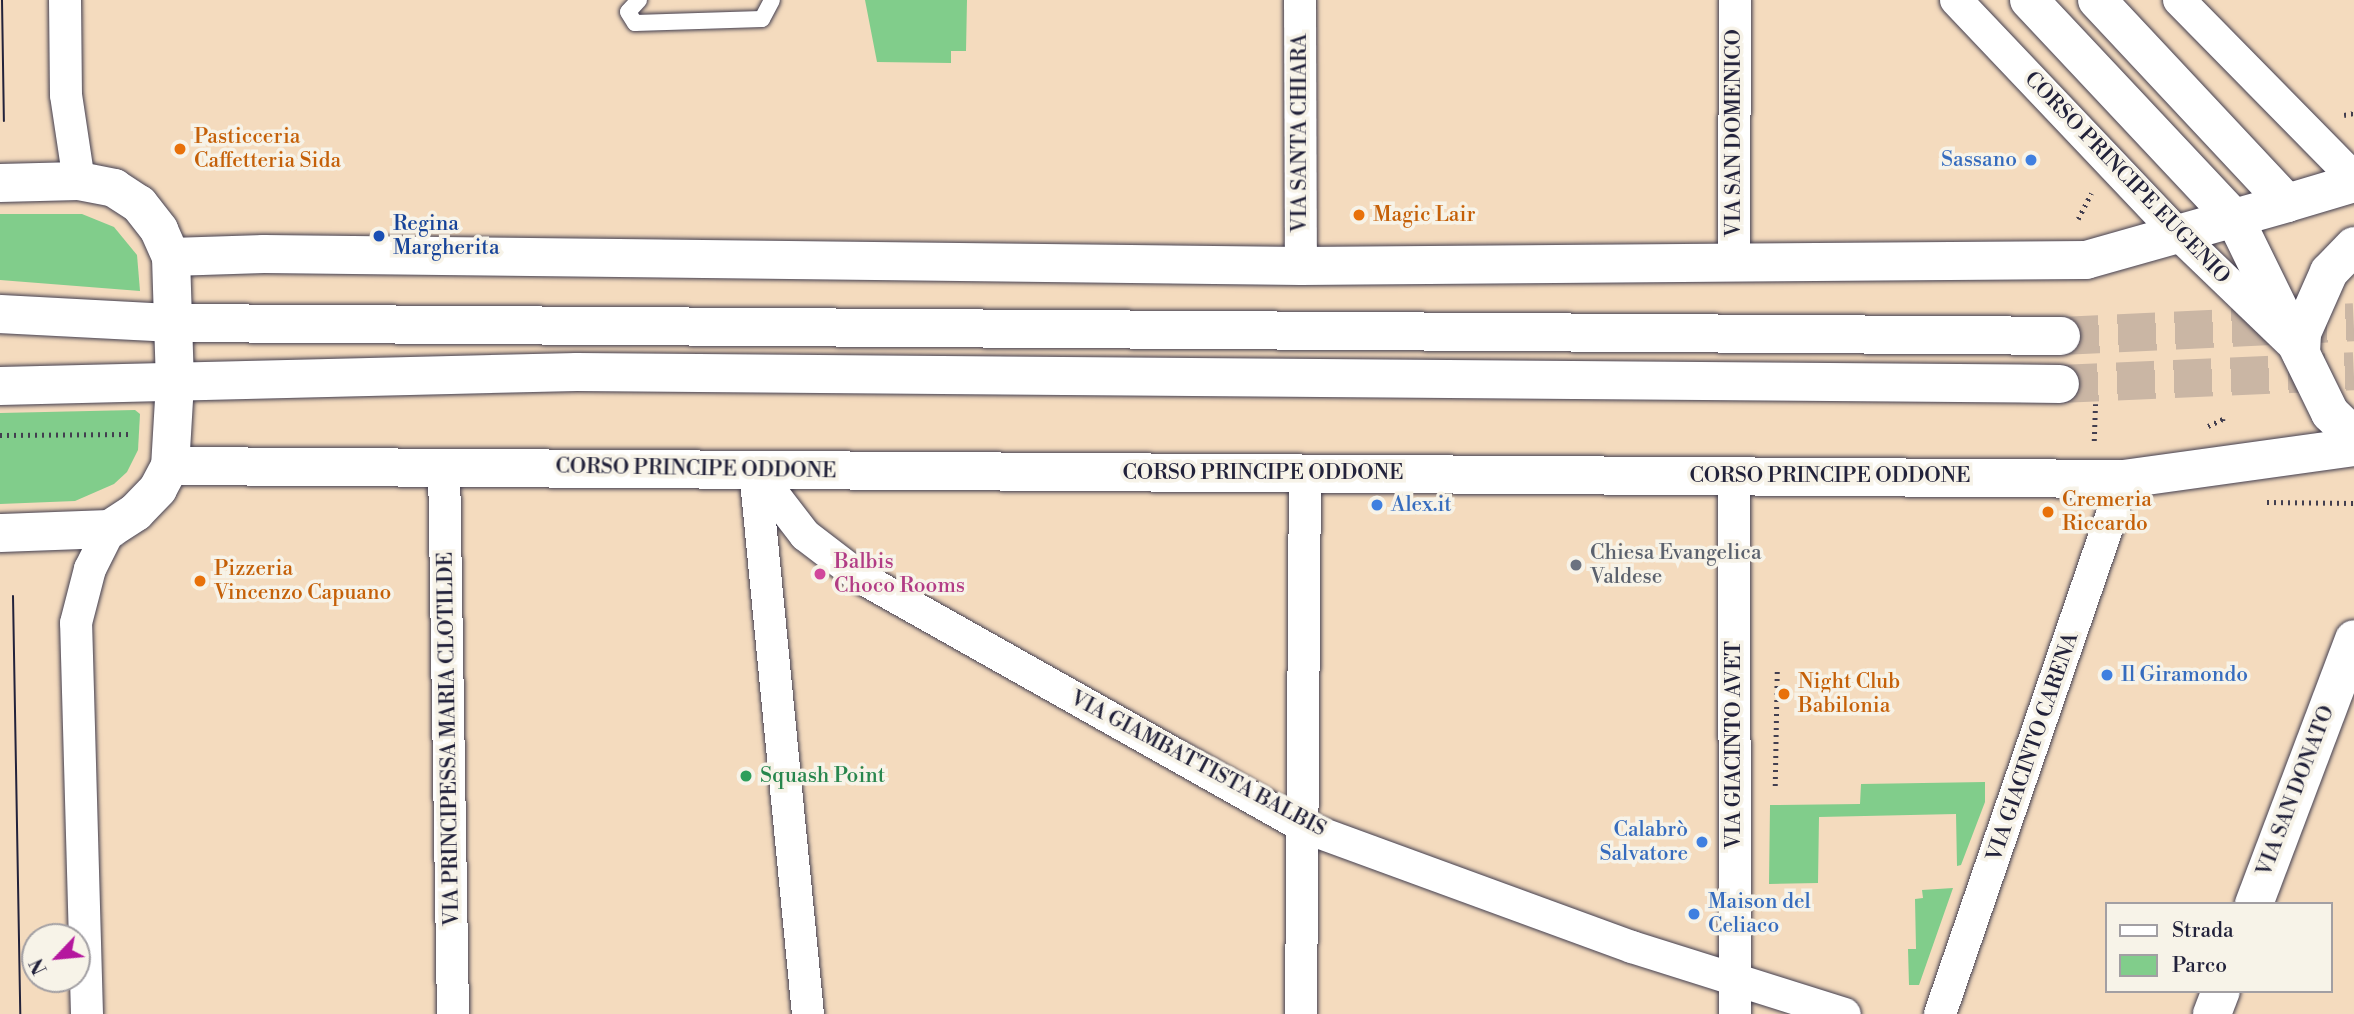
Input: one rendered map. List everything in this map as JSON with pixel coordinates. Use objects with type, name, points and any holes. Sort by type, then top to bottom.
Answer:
[{"type":"main road","points":[[2029,0],[2235,219],[2330,413],[2354,436]]},
{"type":"main road","points":[[2097,0],[2287,204]]},
{"type":"main road","points":[[0,183],[79,181],[114,188],[139,204],[171,257],[175,383],[170,466],[158,489],[110,529],[0,533]]},
{"type":"main road","points":[[171,257],[264,254],[1301,266],[1734,265],[2086,260],[2287,204],[2354,181]]},
{"type":"main road","points":[[2301,353],[2302,333],[2329,272],[2354,246]]},
{"type":"main road","points":[[0,314],[174,323],[2061,336]]},
{"type":"main road","points":[[0,386],[577,372],[2060,384]]},
{"type":"main road","name":"CORSO PRINCIPE ODDONE","points":[[170,466],[444,465],[755,470],[2124,479],[2354,447]]},
{"type":"main road","name":"VIA SAN DONATO","points":[[2255,902],[2354,639]]},
{"type":"main road","points":[[2212,1014],[2220,993]]},
{"type":"street","points":[[65,0],[66,95],[79,181]]},
{"type":"street","name":"VIA SANTA CHIARA","points":[[1300,0],[1301,266]]},
{"type":"street","name":"VIA SAN DOMENICO","points":[[1734,265],[1735,0]]},
{"type":"street","name":"CORSO PRINCIPE EUGENIO","points":[[1956,0],[2179,235],[2301,353]]},
{"type":"street","points":[[2179,0],[2354,181]]},
{"type":"street","name":"VIA PRINCIPESSA MARIA CLOTILDE","points":[[444,465],[453,1014]]},
{"type":"street","points":[[755,470],[808,1014]]},
{"type":"street","name":"VIA GIAMBATTISTA BALBIS","points":[[755,470],[805,535],[860,577],[1304,827],[1734,981],[1845,1014]]},
{"type":"street","points":[[1301,1014],[1306,474]]},
{"type":"street","name":"VIA GIACINTO AVET","points":[[1734,475],[1735,1014]]},
{"type":"street","name":"VIA GIACINTO CARENA","points":[[1940,1014],[2124,479]]},
{"type":"street","points":[[87,1014],[76,623],[90,569],[110,529]]},
{"type":"lane","points":[[639,0],[628,12],[635,23],[762,19],[772,0]]},
{"type":"path","points":[[1776,786],[1777,668]]},
{"type":"green space","points":[[865,0],[967,0],[966,51],[951,51],[951,63],[877,62]]},
{"type":"green space","points":[[0,214],[82,214],[114,227],[137,255],[140,291],[0,280]]},
{"type":"green space","points":[[135,410],[140,414],[138,450],[127,472],[114,484],[75,501],[0,504],[0,413]]},
{"type":"green space","points":[[1985,782],[1985,802],[1961,865],[1957,866],[1956,814],[1819,817],[1818,883],[1769,884],[1770,805],[1860,804],[1861,784]]},
{"type":"green space","points":[[1953,888],[1919,985],[1909,985],[1908,949],[1916,949],[1915,899],[1923,898],[1922,890]]},
{"type":"tunnel","points":[[2061,336],[2354,322]]},
{"type":"tunnel","points":[[2060,384],[2354,371]]},
{"type":"tram line","points":[[2,0],[4,121]]},
{"type":"tram line","points":[[13,596],[20,1014]]},
{"type":"place","name":"Pasticceria Caffetteria Sida","points":[[180,149]]},
{"type":"place","name":"Sassano","points":[[2031,160]]},
{"type":"place","name":"Magic Lair","points":[[1359,215]]},
{"type":"place","name":"Regina Margherita","points":[[379,236]]},
{"type":"place","name":"Alex.it","points":[[1377,505]]},
{"type":"place","name":"Cremeria Riccardo","points":[[2048,512]]},
{"type":"place","name":"Chiesa Evangelica Valdese","points":[[1576,565]]},
{"type":"place","name":"Balbis Choco Rooms","points":[[820,574]]},
{"type":"place","name":"Pizzeria Vincenzo Capuano","points":[[200,581]]},
{"type":"place","name":"Il Giramondo","points":[[2107,675]]},
{"type":"place","name":"Night Club Babilonia","points":[[1784,694]]},
{"type":"place","name":"Squash Point","points":[[746,776]]},
{"type":"place","name":"Calabrò Salvatore","points":[[1702,842]]},
{"type":"place","name":"Maison del Celiaco","points":[[1694,914]]}]
